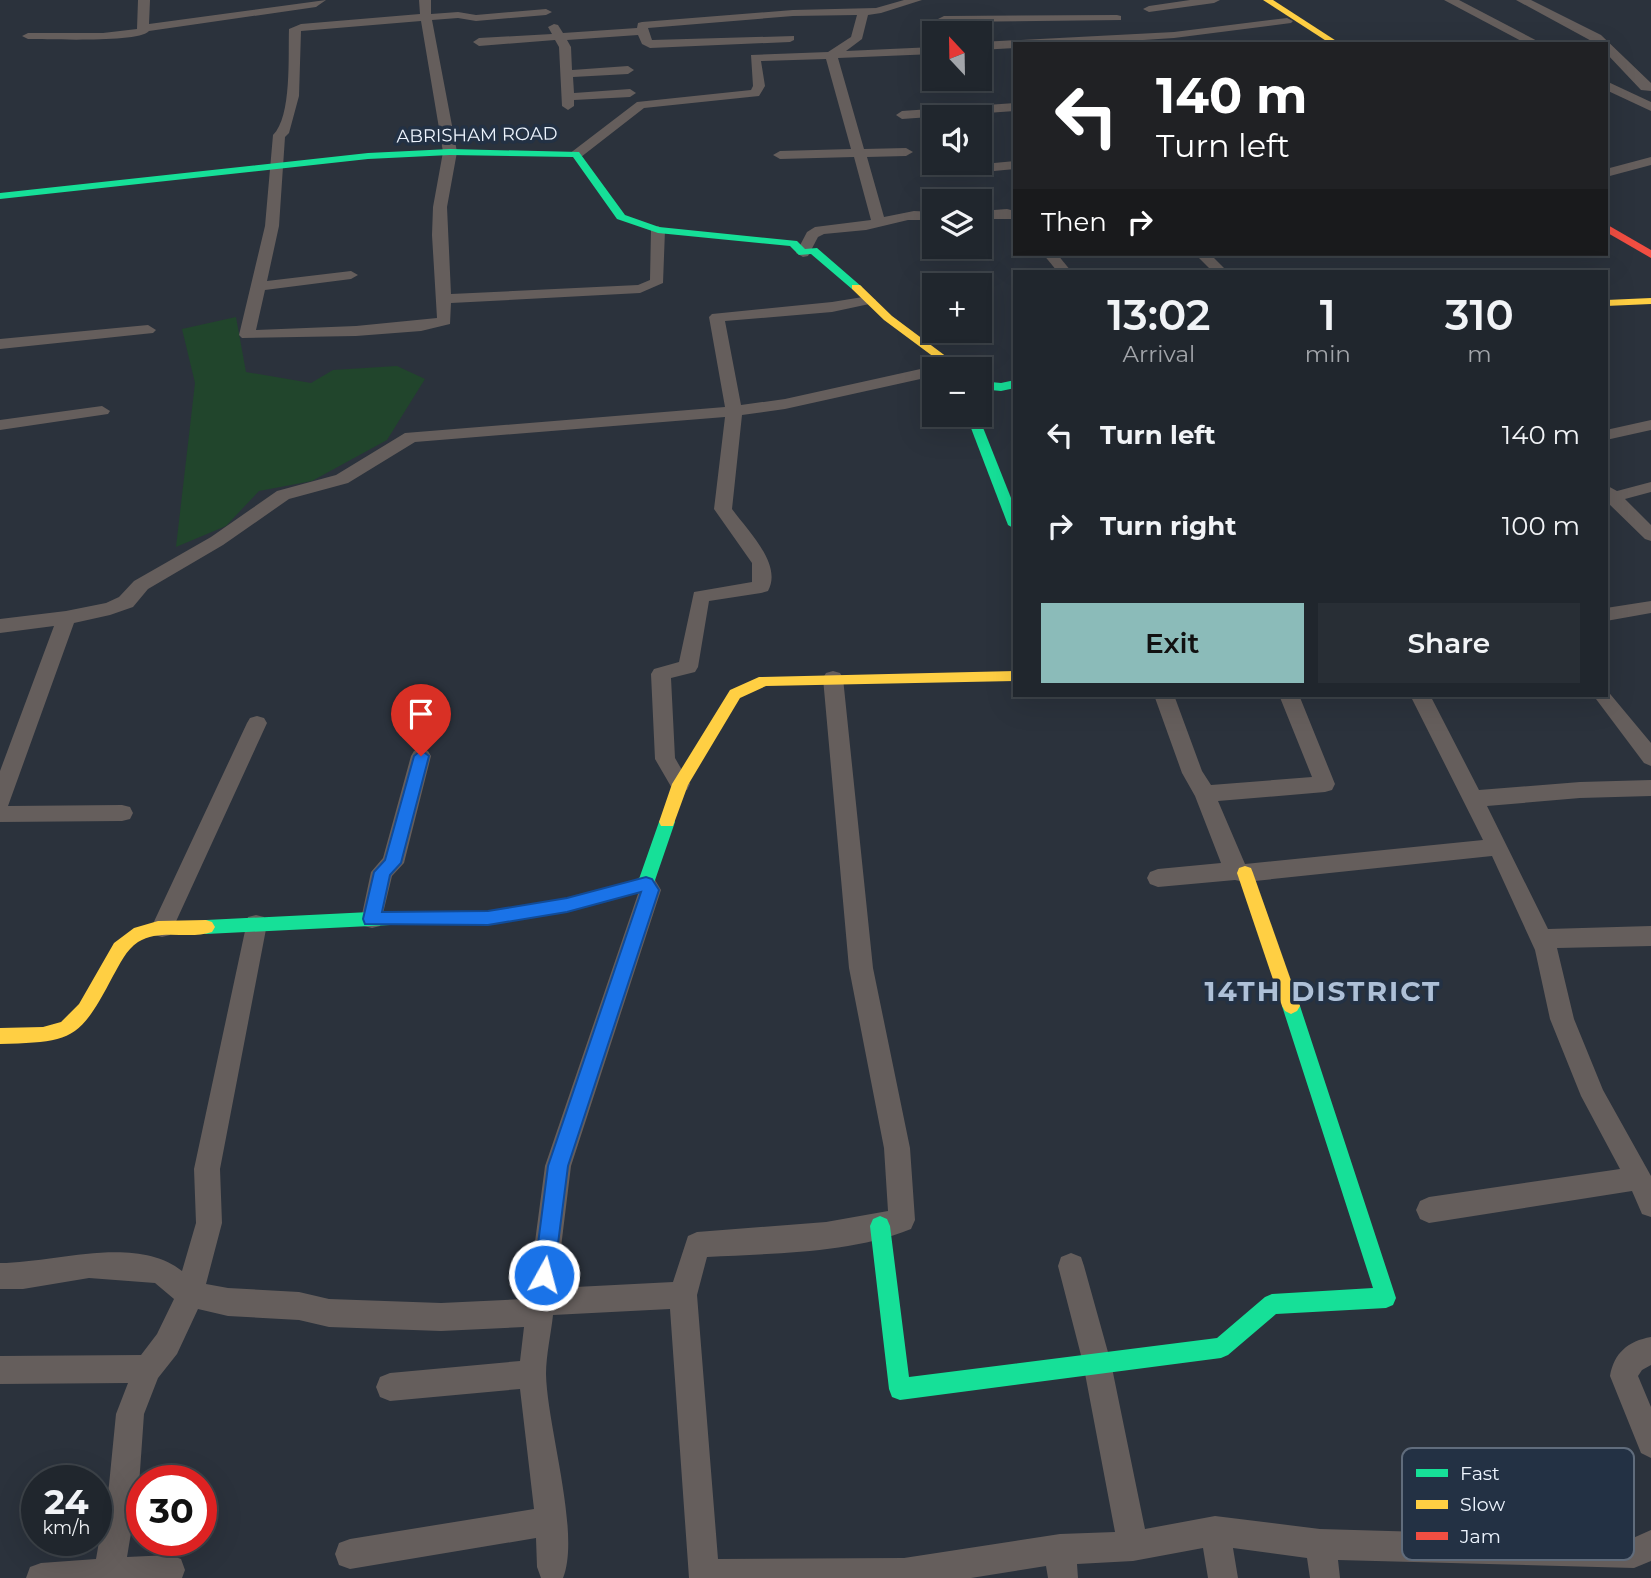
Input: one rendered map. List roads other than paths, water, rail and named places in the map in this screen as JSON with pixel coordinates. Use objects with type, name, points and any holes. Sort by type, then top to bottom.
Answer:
[{"type":"main road","points":[[1254,0],[1318,42]]},
{"type":"main road","points":[[1267,0],[1333,42]]},
{"type":"main road","name":"ABRISHAM ROAD","points":[[0,197],[275,165],[450,152],[576,154],[584,161],[621,216],[659,230],[793,243],[803,253],[813,250],[938,357]]},
{"type":"main road","points":[[1608,215],[1651,242]]},
{"type":"main road","points":[[1608,228],[1651,255]]},
{"type":"main road","points":[[1608,303],[1651,301]]},
{"type":"main road","points":[[992,386],[1013,384]]},
{"type":"main road","points":[[977,427],[1013,520]]},
{"type":"main road","points":[[0,1036],[59,1033],[71,1028],[80,1018],[112,958],[131,937],[149,929],[372,919],[488,918],[567,905],[646,884],[680,783],[735,694],[764,681],[1013,676]]},
{"type":"main road","points":[[880,1226],[900,1389],[1221,1348],[1272,1304],[1387,1298],[1315,1074],[1240,872]]},
{"type":"street","points":[[29,36],[103,36],[143,32],[144,0]]},
{"type":"street","points":[[144,28],[287,4],[316,4],[320,0]]},
{"type":"street","points":[[425,0],[426,18],[450,152],[440,217],[446,318],[442,323],[356,331],[247,335],[272,226],[279,135],[283,133],[293,96],[295,29],[426,18],[458,15],[476,18],[545,6],[565,47],[568,102],[630,93]]},
{"type":"street","points":[[790,38],[650,44],[646,42],[643,24],[877,11],[916,0]]},
{"type":"street","points":[[1149,9],[1214,0]]},
{"type":"street","points":[[1450,0],[1533,42]]},
{"type":"street","points":[[1522,0],[1597,37],[1602,42]]},
{"type":"street","points":[[831,55],[856,39],[863,12]]},
{"type":"street","points":[[943,19],[1118,18]]},
{"type":"street","points":[[1045,42],[1174,34],[1287,22]]},
{"type":"street","points":[[479,42],[643,31]]},
{"type":"street","points":[[576,154],[642,105],[755,93],[759,86],[750,40]]},
{"type":"street","points":[[992,45],[1013,44]]},
{"type":"street","points":[[1608,48],[1645,87],[1651,87]]},
{"type":"street","points":[[755,58],[922,51]]},
{"type":"street","points":[[831,55],[879,223]]},
{"type":"street","points":[[567,68],[626,63]]},
{"type":"street","points":[[1608,86],[1651,107]]},
{"type":"street","points":[[902,115],[1013,107]]},
{"type":"street","points":[[780,155],[906,152]]},
{"type":"street","points":[[1608,172],[1651,161]]},
{"type":"street","points":[[992,167],[1013,165]]},
{"type":"street","points":[[803,253],[812,235],[820,230],[879,223],[896,216],[922,213]]},
{"type":"street","points":[[992,214],[1013,214]]},
{"type":"street","points":[[444,299],[640,289],[650,286],[656,283],[658,277],[659,230]]},
{"type":"street","points":[[1052,256],[1063,270]]},
{"type":"street","points":[[1204,256],[1219,270]]},
{"type":"street","points":[[260,286],[351,275]]},
{"type":"street","points":[[680,783],[664,759],[661,674],[688,667],[701,597],[761,587],[761,563],[723,509],[734,411],[717,317],[832,307],[869,300]]},
{"type":"street","points":[[0,344],[148,330]]},
{"type":"street","points":[[0,626],[66,618],[110,609],[126,602],[141,584],[217,541],[283,495],[342,479],[411,437],[734,411],[785,404],[922,374]]},
{"type":"street","points":[[0,425],[102,411]]},
{"type":"street","points":[[1608,436],[1651,425]]},
{"type":"street","points":[[1610,494],[1651,487]]},
{"type":"street","points":[[1610,494],[1651,535]]},
{"type":"street","points":[[1608,615],[1651,607]]},
{"type":"street","points":[[0,800],[10,739],[66,618]]},
{"type":"street","points":[[833,678],[861,968],[897,1148],[902,1220],[880,1226],[780,1239],[696,1245],[683,1295],[704,1576],[904,1575],[1062,1564],[1133,1546],[1215,1531],[1320,1544],[1402,1546]]},
{"type":"street","points":[[1165,697],[1192,773],[1205,794],[1240,872]]},
{"type":"street","points":[[1205,794],[1325,784],[1290,697]]},
{"type":"street","points":[[1421,697],[1498,847],[1546,950],[1562,1019],[1593,1096],[1651,1205]]},
{"type":"street","points":[[1605,697],[1651,758]]},
{"type":"street","points":[[162,928],[257,723]]},
{"type":"street","points":[[372,919],[382,872],[393,863],[421,756]]},
{"type":"street","points":[[1474,799],[1580,790],[1651,788]]},
{"type":"street","points":[[0,814],[122,813]]},
{"type":"street","points":[[1158,878],[1498,847]]},
{"type":"street","points":[[552,1567],[551,1521],[532,1374],[558,1166],[650,890],[646,884]]},
{"type":"street","points":[[109,1573],[124,1485],[130,1414],[148,1369],[167,1344],[190,1293],[209,1223],[207,1169],[256,925]]},
{"type":"street","points":[[1541,939],[1651,936]]},
{"type":"street","points":[[1429,1210],[1639,1178]]},
{"type":"street","points":[[0,1276],[23,1276],[89,1265],[160,1270],[190,1293],[228,1302],[299,1306],[329,1313],[441,1317],[528,1313],[541,1302],[683,1295]]},
{"type":"street","points":[[1071,1266],[1097,1363],[1133,1546]]},
{"type":"street","points":[[1651,1351],[1641,1352],[1632,1358],[1626,1364],[1624,1376],[1651,1443]]},
{"type":"street","points":[[0,1370],[148,1369]]},
{"type":"street","points":[[390,1387],[532,1374]]},
{"type":"street","points":[[350,1554],[551,1521]]},
{"type":"street","points":[[1215,1531],[1223,1578]]},
{"type":"street","points":[[1320,1544],[1325,1578]]},
{"type":"street","points":[[1634,1553],[1651,1545]]},
{"type":"street","points":[[41,1578],[170,1570]]},
{"type":"district","name":"14TH DISTRICT","points":[[1323,991]]}]
